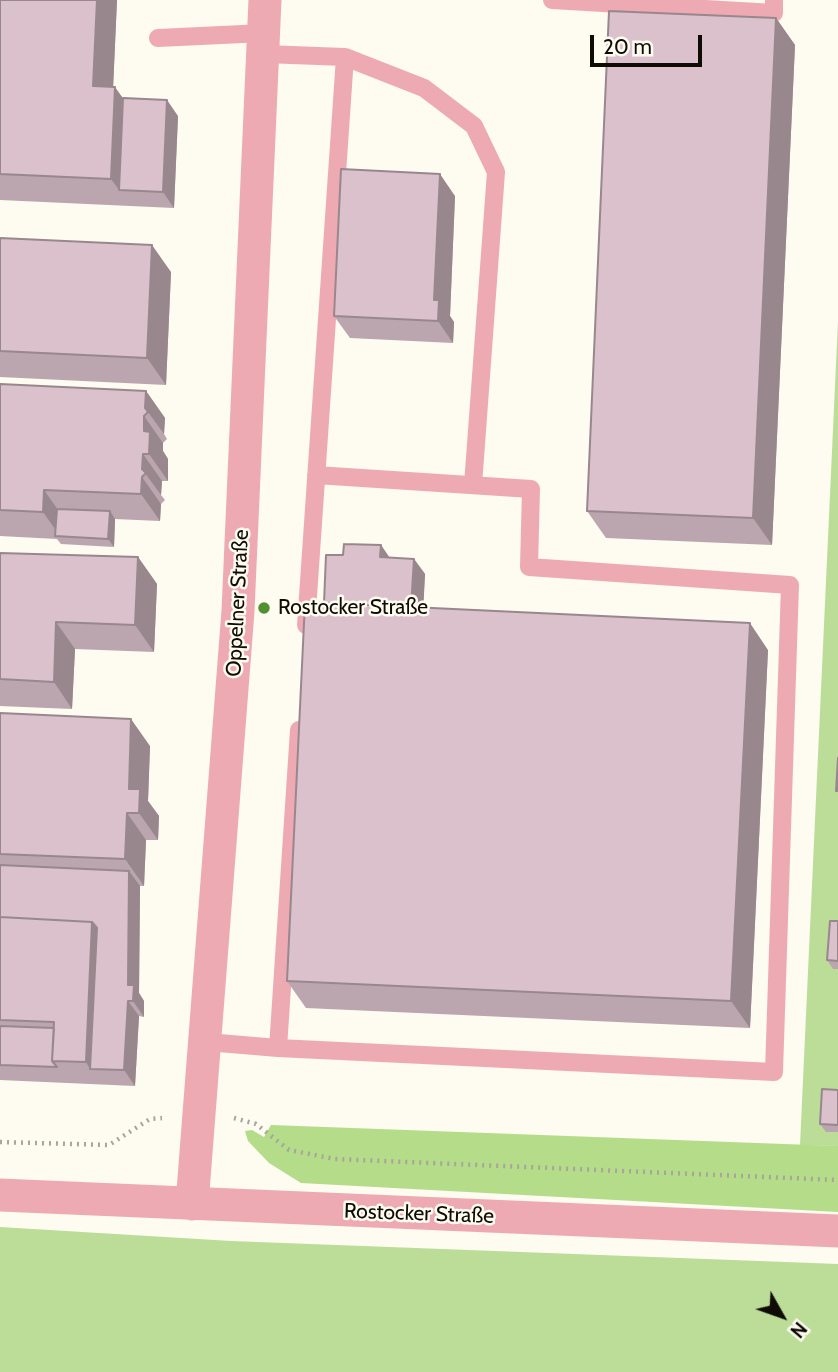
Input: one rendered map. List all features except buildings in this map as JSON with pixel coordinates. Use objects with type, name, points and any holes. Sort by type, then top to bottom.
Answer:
[{"type":"street","name":"Oppelner Straße","points":[[192,1204],[207,1042],[238,611],[265,0]]},
{"type":"street","name":"Rostocker Straße","points":[[0,1195],[838,1231]]},
{"type":"lane","points":[[552,0],[774,13],[774,0]]},
{"type":"lane","points":[[158,38],[264,43],[345,57],[424,88],[474,127],[496,172],[473,485]]},
{"type":"lane","points":[[305,638],[345,57]]},
{"type":"lane","points":[[207,1042],[278,1048],[774,1072],[790,585],[529,567],[531,489],[316,475]]},
{"type":"lane","points":[[278,1048],[301,707]]},
{"type":"path","points":[[0,1142],[109,1145],[150,1119],[228,1116],[256,1124],[289,1150],[335,1158],[838,1180]]},
{"type":"green space","points":[[838,321],[838,1146],[800,1145]]},
{"type":"green space","points":[[271,1125],[838,1146],[838,1212],[301,1183],[269,1163],[248,1141],[245,1131],[252,1130],[264,1137]]},
{"type":"green space","points":[[0,1227],[231,1241],[838,1264],[838,1372],[0,1372]]},
{"type":"place","name":"Rostocker Straße","points":[[264,608]]}]
